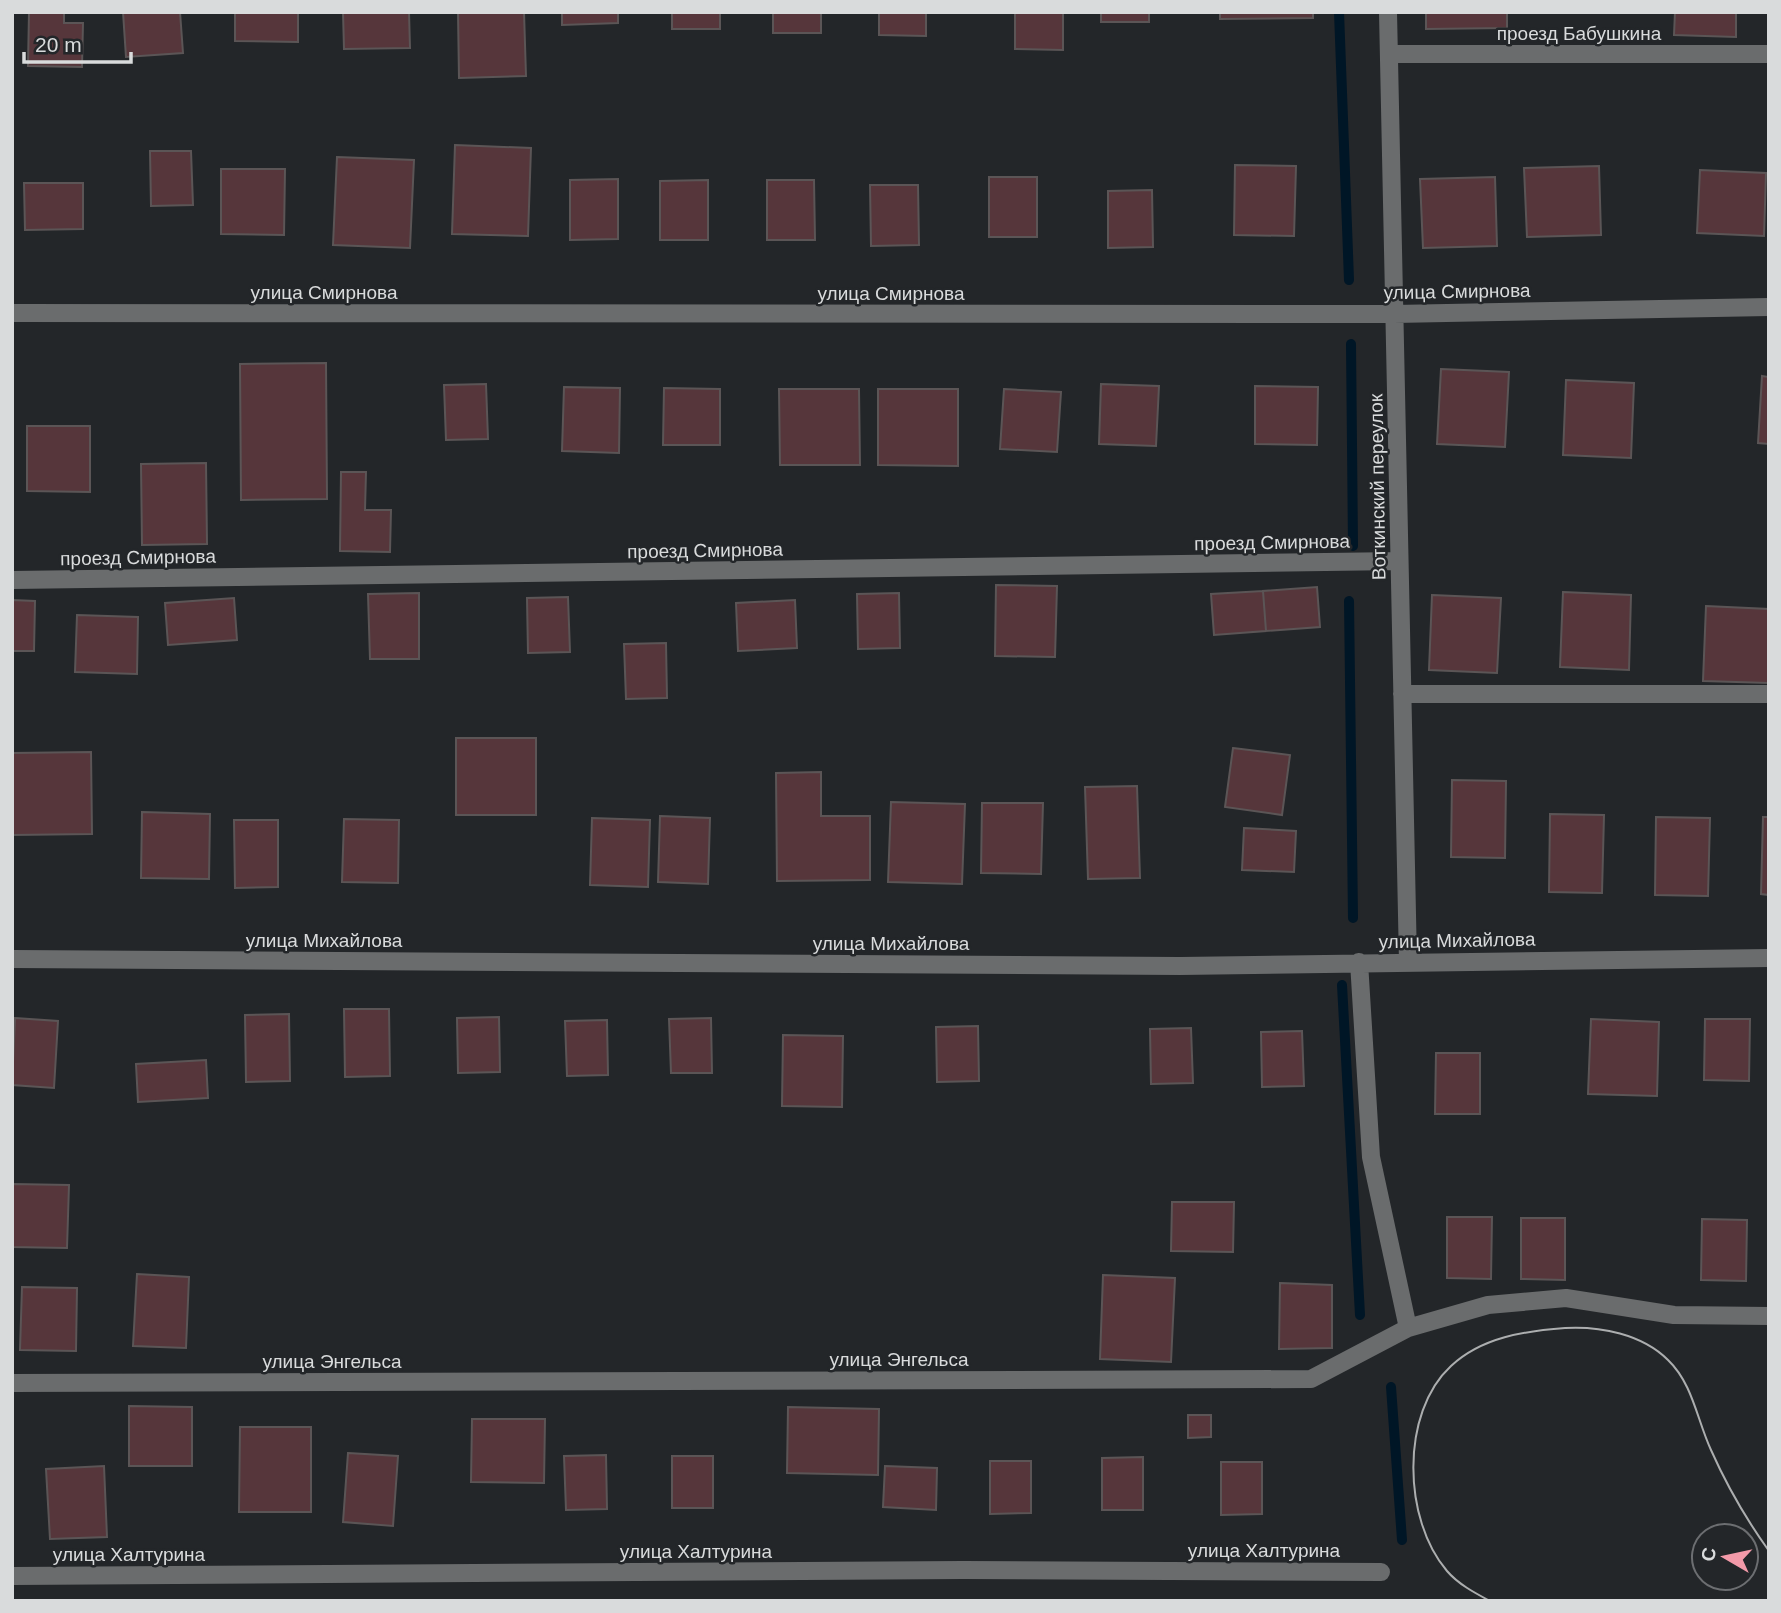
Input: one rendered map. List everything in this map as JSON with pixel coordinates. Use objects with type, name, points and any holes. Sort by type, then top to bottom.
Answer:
[{"type":"street","name":"Воткинский переулок","points":[[1388,12],[1409,962]]},
{"type":"street","name":"проезд Бабушкина","points":[[1389,54],[1769,54]]},
{"type":"street","name":"улица Смирнова","points":[[12,313],[1394,314],[1769,307]]},
{"type":"street","name":"проезд Смирнова","points":[[12,580],[1399,561]]},
{"type":"street","points":[[1402,694],[1769,694]]},
{"type":"street","name":"улица Михайлова","points":[[12,960],[1152,966],[1769,958]]},
{"type":"street","points":[[1359,962],[1371,1157],[1408,1328]]},
{"type":"street","name":"улица Энгельса","points":[[12,1383],[1311,1379],[1408,1328],[1488,1305],[1566,1298],[1674,1315],[1769,1316]]},
{"type":"street","name":"улица Халтурина","points":[[12,1576],[963,1570],[1381,1572]]},
{"type":"building","points":[[29,12],[64,12],[64,23],[83,23],[82,67],[28,66]]},
{"type":"building","points":[[123,12],[180,12],[183,53],[126,57]]},
{"type":"building","points":[[235,12],[298,12],[298,42],[235,41]]},
{"type":"building","points":[[343,12],[409,12],[410,48],[344,49]]},
{"type":"building","points":[[458,12],[524,12],[526,76],[459,78]]},
{"type":"building","points":[[562,12],[618,12],[618,23],[562,25]]},
{"type":"building","points":[[672,12],[720,12],[720,29],[672,29]]},
{"type":"building","points":[[773,12],[821,12],[821,33],[773,33]]},
{"type":"building","points":[[879,12],[926,12],[926,36],[879,35]]},
{"type":"building","points":[[1015,12],[1063,12],[1063,50],[1015,49]]},
{"type":"building","points":[[1101,12],[1149,12],[1149,22],[1101,22]]},
{"type":"building","points":[[1220,12],[1313,12],[1313,18],[1220,19]]},
{"type":"building","points":[[1426,12],[1507,12],[1507,28],[1426,29]]},
{"type":"building","points":[[1675,12],[1736,12],[1736,37],[1674,35]]},
{"type":"building","points":[[455,145],[531,148],[528,236],[452,234]]},
{"type":"building","points":[[150,151],[191,151],[193,205],[151,206]]},
{"type":"building","points":[[337,157],[414,160],[410,248],[333,245]]},
{"type":"building","points":[[1235,165],[1296,166],[1294,236],[1234,235]]},
{"type":"building","points":[[1599,166],[1601,235],[1527,237],[1524,168]]},
{"type":"building","points":[[221,169],[285,169],[284,235],[221,234]]},
{"type":"building","points":[[1700,170],[1766,173],[1764,236],[1697,233]]},
{"type":"building","points":[[989,177],[1037,177],[1037,237],[989,237]]},
{"type":"building","points":[[1495,177],[1497,246],[1423,248],[1420,179]]},
{"type":"building","points":[[618,179],[618,239],[570,240],[570,180]]},
{"type":"building","points":[[708,180],[708,240],[660,240],[660,181]]},
{"type":"building","points":[[767,180],[814,180],[815,240],[767,240]]},
{"type":"building","points":[[24,183],[83,183],[83,229],[25,230]]},
{"type":"building","points":[[870,185],[918,185],[919,245],[871,246]]},
{"type":"building","points":[[1152,190],[1153,247],[1108,248],[1108,191]]},
{"type":"building","points":[[326,363],[327,499],[241,500],[240,364]]},
{"type":"building","points":[[1441,369],[1509,372],[1505,447],[1437,444]]},
{"type":"building","points":[[1762,376],[1769,377],[1769,444],[1758,443]]},
{"type":"building","points":[[1566,380],[1634,383],[1631,458],[1563,455]]},
{"type":"building","points":[[486,384],[488,439],[446,440],[444,385]]},
{"type":"building","points":[[1101,384],[1159,386],[1156,446],[1099,444]]},
{"type":"building","points":[[1255,386],[1318,387],[1317,445],[1255,444]]},
{"type":"building","points":[[564,387],[620,388],[619,453],[562,451]]},
{"type":"building","points":[[664,388],[720,389],[720,445],[663,445]]},
{"type":"building","points":[[779,389],[859,389],[860,465],[780,465]]},
{"type":"building","points":[[878,389],[958,389],[958,466],[878,465]]},
{"type":"building","points":[[1004,389],[1061,392],[1057,452],[1000,449]]},
{"type":"building","points":[[27,426],[90,426],[90,492],[27,491]]},
{"type":"building","points":[[206,463],[207,544],[142,545],[141,464]]},
{"type":"building","points":[[341,472],[366,472],[365,510],[391,510],[390,552],[340,551]]},
{"type":"building","points":[[996,585],[1057,586],[1055,657],[995,656]]},
{"type":"building","points":[[1317,587],[1320,627],[1266,631],[1263,591]]},
{"type":"building","points":[[1263,591],[1266,631],[1214,635],[1211,594]]},
{"type":"building","points":[[1563,592],[1631,595],[1629,670],[1560,667]]},
{"type":"building","points":[[419,593],[419,659],[370,659],[368,594]]},
{"type":"building","points":[[899,593],[900,648],[858,649],[857,594]]},
{"type":"building","points":[[1432,595],[1501,598],[1497,673],[1429,670]]},
{"type":"building","points":[[568,597],[570,652],[528,653],[527,598]]},
{"type":"building","points":[[234,598],[237,640],[168,645],[165,603]]},
{"type":"building","points":[[12,600],[35,601],[34,651],[12,651]]},
{"type":"building","points":[[795,600],[797,648],[738,651],[736,603]]},
{"type":"building","points":[[1706,606],[1769,609],[1769,683],[1703,681]]},
{"type":"building","points":[[77,615],[138,617],[137,674],[75,672]]},
{"type":"building","points":[[666,643],[667,698],[626,699],[624,644]]},
{"type":"building","points":[[456,738],[536,738],[536,815],[456,815]]},
{"type":"building","points":[[1233,748],[1290,755],[1282,815],[1225,807]]},
{"type":"building","points":[[91,752],[92,834],[12,835],[12,753]]},
{"type":"building","points":[[821,772],[821,816],[870,816],[870,880],[777,881],[776,773]]},
{"type":"building","points":[[1452,780],[1506,781],[1505,858],[1451,857]]},
{"type":"building","points":[[1137,786],[1140,878],[1088,879],[1085,787]]},
{"type":"building","points":[[891,802],[965,804],[962,884],[888,882]]},
{"type":"building","points":[[982,803],[1043,803],[1041,874],[981,873]]},
{"type":"building","points":[[142,812],[210,814],[209,879],[141,878]]},
{"type":"building","points":[[1550,814],[1604,815],[1602,893],[1549,892]]},
{"type":"building","points":[[660,816],[710,818],[708,884],[658,882]]},
{"type":"building","points":[[1656,817],[1710,818],[1708,896],[1655,895]]},
{"type":"building","points":[[1763,817],[1769,817],[1769,895],[1761,894]]},
{"type":"building","points":[[592,818],[650,820],[648,887],[590,885]]},
{"type":"building","points":[[344,819],[399,820],[398,883],[342,882]]},
{"type":"building","points":[[234,820],[278,820],[278,887],[235,888]]},
{"type":"building","points":[[1244,828],[1296,831],[1294,872],[1242,870]]},
{"type":"building","points":[[344,1009],[389,1009],[390,1076],[345,1077]]},
{"type":"building","points":[[289,1014],[290,1081],[246,1082],[245,1015]]},
{"type":"building","points":[[499,1017],[500,1072],[458,1073],[457,1018]]},
{"type":"building","points":[[15,1018],[58,1021],[54,1088],[12,1085]]},
{"type":"building","points":[[711,1018],[712,1073],[671,1073],[669,1019]]},
{"type":"building","points":[[1591,1019],[1659,1022],[1657,1096],[1588,1094]]},
{"type":"building","points":[[1705,1019],[1750,1019],[1749,1081],[1704,1080]]},
{"type":"building","points":[[607,1020],[608,1075],[567,1076],[565,1021]]},
{"type":"building","points":[[978,1026],[979,1081],[937,1082],[936,1027]]},
{"type":"building","points":[[1191,1028],[1193,1083],[1151,1084],[1150,1029]]},
{"type":"building","points":[[1302,1031],[1304,1086],[1262,1087],[1261,1032]]},
{"type":"building","points":[[783,1035],[843,1036],[842,1107],[782,1106]]},
{"type":"building","points":[[1436,1053],[1480,1053],[1480,1114],[1435,1114]]},
{"type":"building","points":[[206,1060],[208,1098],[138,1102],[136,1064]]},
{"type":"building","points":[[13,1184],[69,1185],[67,1248],[12,1247]]},
{"type":"building","points":[[1172,1202],[1234,1202],[1233,1252],[1171,1251]]},
{"type":"building","points":[[1447,1217],[1492,1217],[1491,1279],[1447,1278]]},
{"type":"building","points":[[1521,1218],[1565,1218],[1565,1280],[1521,1279]]},
{"type":"building","points":[[1702,1219],[1747,1220],[1746,1281],[1701,1280]]},
{"type":"building","points":[[137,1274],[189,1277],[186,1348],[133,1346]]},
{"type":"building","points":[[1103,1275],[1175,1278],[1171,1362],[1100,1359]]},
{"type":"building","points":[[1280,1283],[1332,1285],[1332,1348],[1279,1349]]},
{"type":"building","points":[[22,1287],[77,1288],[76,1351],[20,1350]]},
{"type":"building","points":[[129,1406],[192,1407],[192,1466],[129,1466]]},
{"type":"building","points":[[788,1407],[879,1409],[878,1475],[787,1473]]},
{"type":"building","points":[[1188,1415],[1211,1415],[1211,1437],[1188,1438]]},
{"type":"building","points":[[472,1419],[545,1419],[544,1483],[471,1482]]},
{"type":"building","points":[[240,1427],[311,1427],[311,1512],[239,1512]]},
{"type":"building","points":[[348,1453],[398,1456],[393,1526],[343,1522]]},
{"type":"building","points":[[606,1455],[607,1509],[566,1510],[564,1456]]},
{"type":"building","points":[[672,1456],[713,1456],[713,1508],[672,1508]]},
{"type":"building","points":[[1143,1457],[1143,1510],[1102,1510],[1102,1458]]},
{"type":"building","points":[[990,1461],[1031,1461],[1031,1513],[990,1514]]},
{"type":"building","points":[[1221,1462],[1262,1462],[1262,1514],[1221,1515]]},
{"type":"building","points":[[104,1466],[107,1537],[50,1539],[46,1469]]},
{"type":"building","points":[[885,1466],[937,1468],[936,1510],[883,1507]]},
{"type":"waterway","points":[[1339,12],[1349,280]]},
{"type":"waterway","points":[[1351,344],[1353,546]]},
{"type":"waterway","points":[[1349,601],[1353,918]]},
{"type":"waterway","points":[[1342,985],[1360,1315]]},
{"type":"waterway","points":[[1391,1387],[1402,1540]]},
{"type":"tram line","points":[[1490,1601],[1456,1580],[1432,1549],[1415,1496],[1413,1467],[1416,1438],[1423,1411],[1434,1386],[1451,1366],[1463,1356],[1490,1342],[1535,1331],[1565,1328],[1606,1330],[1646,1344],[1668,1360],[1689,1391],[1711,1450],[1730,1489],[1769,1551]]}]
